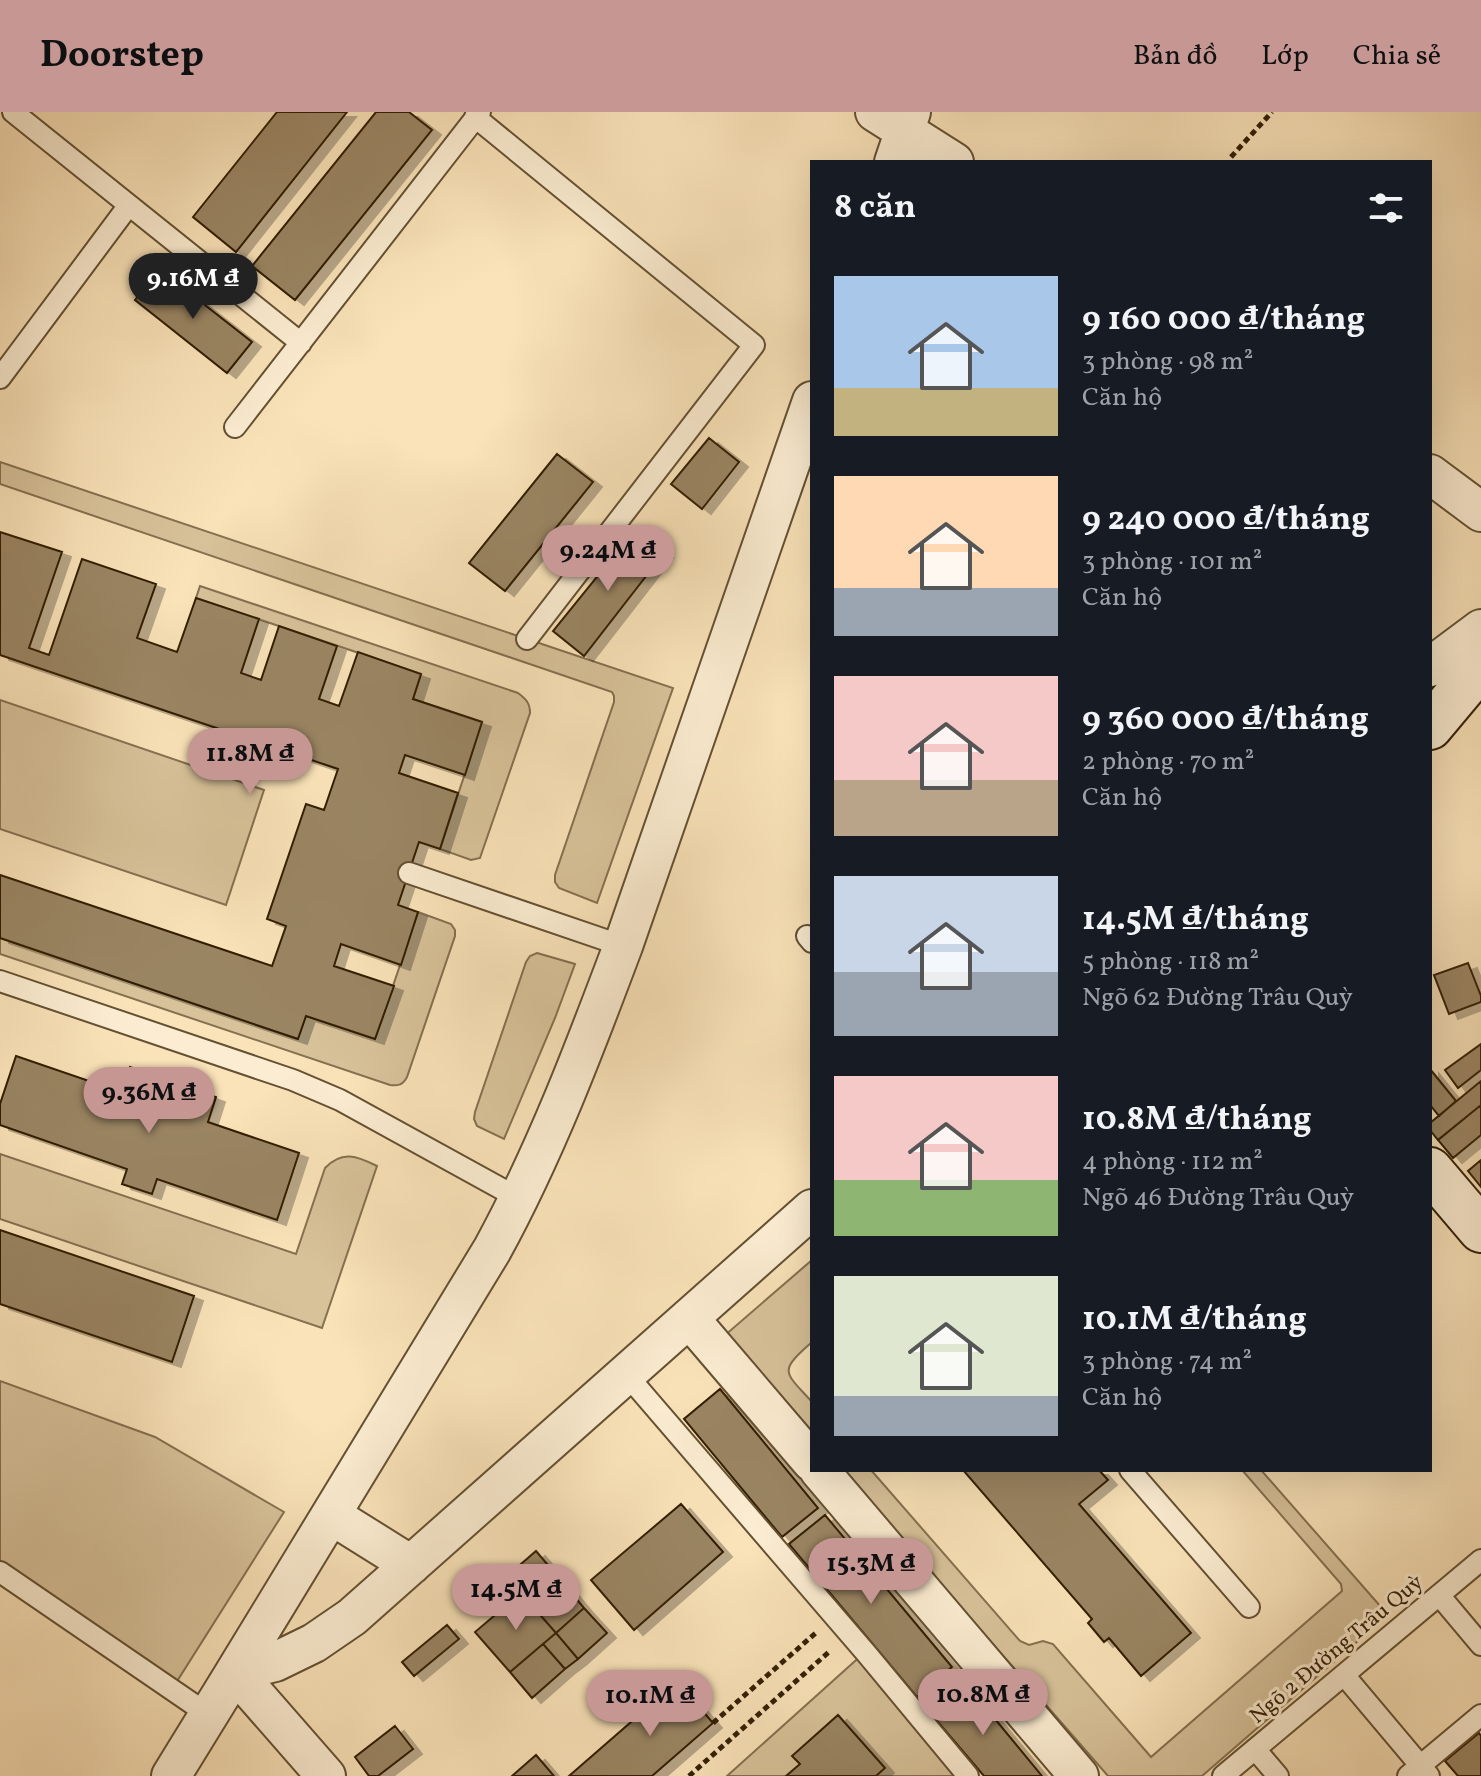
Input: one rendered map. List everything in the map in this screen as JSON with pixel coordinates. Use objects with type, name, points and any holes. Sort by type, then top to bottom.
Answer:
[{"type":"street","points":[[896,129],[950,160]]},
{"type":"street","points":[[171,1776],[492,1250],[520,1199],[590,1035],[623,946],[810,407]]},
{"type":"street","points":[[1432,475],[1481,512]]},
{"type":"street","points":[[1432,666],[1481,629]]},
{"type":"street","points":[[1432,725],[1481,666]]},
{"type":"street","points":[[1432,1172],[1481,1230]]},
{"type":"street","points":[[235,1672],[275,1662],[314,1643],[352,1617],[810,1211]]},
{"type":"street","points":[[689,1318],[810,1460]]},
{"type":"street","points":[[821,1472],[1079,1776]]},
{"type":"street","points":[[331,1515],[411,1565]]},
{"type":"street","points":[[235,1672],[326,1776]]},
{"type":"lane","points":[[13,112],[301,343]]},
{"type":"lane","points":[[235,427],[478,115],[754,345],[527,639]]},
{"type":"lane","points":[[0,378],[129,205]]},
{"type":"lane","points":[[409,873],[623,946]]},
{"type":"lane","points":[[0,981],[293,1080],[340,1100],[520,1199]]},
{"type":"lane","points":[[626,1374],[968,1776]]},
{"type":"lane","points":[[1132,1472],[1249,1607]]},
{"type":"lane","name":"Ngõ 2 Đường Trâu Quỳ","points":[[1223,1776],[1481,1560]]},
{"type":"lane","points":[[0,1572],[209,1715]]},
{"type":"lane","points":[[1439,1595],[1481,1645]]},
{"type":"lane","points":[[1344,1675],[1419,1773],[1481,1715]]},
{"type":"lane","points":[[1255,1749],[1278,1776]]},
{"type":"path","points":[[1231,157],[1272,112]]},
{"type":"path","points":[[713,1723],[834,1617]]},
{"type":"path","points":[[689,1776],[849,1635]]},
{"type":"shaded area","points":[[0,462],[673,688],[597,903],[559,888],[555,875],[614,702],[612,692],[0,484]]},
{"type":"shaded area","points":[[200,586],[523,697],[530,713],[480,858],[471,860],[440,849],[482,722],[413,699],[421,674],[196,598]]},
{"type":"shaded area","points":[[0,700],[264,790],[226,905],[0,829]]},
{"type":"shaded area","points":[[418,912],[451,924],[455,936],[407,1077],[395,1085],[0,954],[0,938],[297,1039],[306,1016],[375,1039]]},
{"type":"shaded area","points":[[537,953],[575,964],[504,1139],[477,1126],[475,1112],[526,962]]},
{"type":"shaded area","points":[[0,1154],[296,1254],[325,1168],[337,1159],[350,1156],[377,1166],[322,1328],[0,1219]]},
{"type":"shaded area","points":[[810,1262],[810,1344],[794,1360],[789,1372],[795,1384],[810,1400],[810,1435],[724,1336]]},
{"type":"shaded area","points":[[0,1381],[155,1437],[284,1512],[174,1686],[0,1561]]},
{"type":"shaded area","points":[[843,1472],[873,1472],[1020,1641],[1029,1645],[1043,1641],[1053,1644],[1151,1757],[1342,1591],[1341,1584],[1244,1472],[1263,1472],[1388,1615],[1202,1776],[1108,1776]]},
{"type":"shaded area","points":[[864,1653],[968,1776],[727,1776]]},
{"type":"building","points":[[277,112],[347,112],[236,252],[193,217]]},
{"type":"building","points":[[376,112],[409,112],[432,130],[295,300],[252,266]]},
{"type":"building","points":[[159,269],[252,342],[227,373],[135,300]]},
{"type":"building","points":[[709,438],[739,462],[702,509],[671,484]]},
{"type":"building","points":[[557,454],[593,482],[505,591],[469,563]]},
{"type":"building","points":[[634,531],[664,553],[584,656],[553,631]]},
{"type":"building","points":[[0,532],[62,552],[29,648],[49,655],[82,559],[156,584],[137,638],[177,652],[196,598],[259,619],[241,673],[261,680],[279,626],[337,646],[319,699],[339,706],[358,652],[421,674],[413,699],[482,722],[465,775],[405,755],[399,773],[458,793],[440,849],[419,842],[398,905],[418,912],[401,965],[341,944],[334,966],[394,986],[375,1039],[306,1016],[298,1039],[0,938],[0,875],[272,966],[286,926],[267,919],[306,804],[324,810],[338,769],[0,655]]},
{"type":"building","points":[[1468,963],[1481,1002],[1449,1014],[1434,975]]},
{"type":"building","points":[[1481,1044],[1481,1070],[1458,1088],[1445,1070]]},
{"type":"building","points":[[16,1056],[121,1092],[130,1067],[216,1097],[208,1122],[299,1153],[277,1220],[157,1179],[152,1194],[122,1184],[127,1169],[0,1125],[0,1104]]},
{"type":"building","points":[[1432,1071],[1456,1101],[1439,1116],[1432,1107]]},
{"type":"building","points":[[1481,1081],[1481,1105],[1438,1140],[1432,1132],[1432,1121]]},
{"type":"building","points":[[1481,1105],[1481,1135],[1453,1158],[1438,1140]]},
{"type":"building","points":[[1481,1160],[1481,1187],[1468,1171]]},
{"type":"building","points":[[0,1230],[194,1296],[172,1362],[0,1304]]},
{"type":"building","points":[[720,1389],[818,1508],[782,1537],[684,1419]]},
{"type":"building","points":[[965,1472],[1101,1472],[1108,1480],[1079,1504],[1191,1633],[1141,1676],[1109,1638],[1104,1642],[1088,1623],[1092,1619]]},
{"type":"building","points":[[681,1504],[723,1552],[634,1630],[591,1580]]},
{"type":"building","points":[[825,1515],[952,1667],[917,1697],[789,1544]]},
{"type":"building","points":[[536,1551],[564,1584],[535,1609],[506,1577]]},
{"type":"building","points":[[564,1584],[584,1608],[556,1633],[535,1609]]},
{"type":"building","points":[[521,1593],[556,1633],[510,1672],[475,1632]]},
{"type":"building","points":[[584,1608],[607,1633],[578,1659],[556,1633]]},
{"type":"building","points":[[447,1625],[459,1639],[414,1676],[402,1662]]},
{"type":"building","points":[[556,1633],[578,1659],[565,1669],[543,1644]]},
{"type":"building","points":[[543,1644],[565,1669],[532,1698],[510,1672]]},
{"type":"building","points":[[677,1682],[713,1723],[652,1776],[569,1776]]},
{"type":"building","points":[[967,1685],[1042,1776],[984,1776],[932,1715]]},
{"type":"building","points":[[838,1715],[885,1768],[876,1776],[786,1776],[800,1764],[792,1756]]},
{"type":"building","points":[[395,1726],[413,1749],[378,1776],[369,1776],[355,1757]]},
{"type":"building","points":[[1479,1733],[1481,1776],[1458,1776],[1445,1761]]},
{"type":"building","points":[[536,1755],[554,1776],[512,1776]]}]
